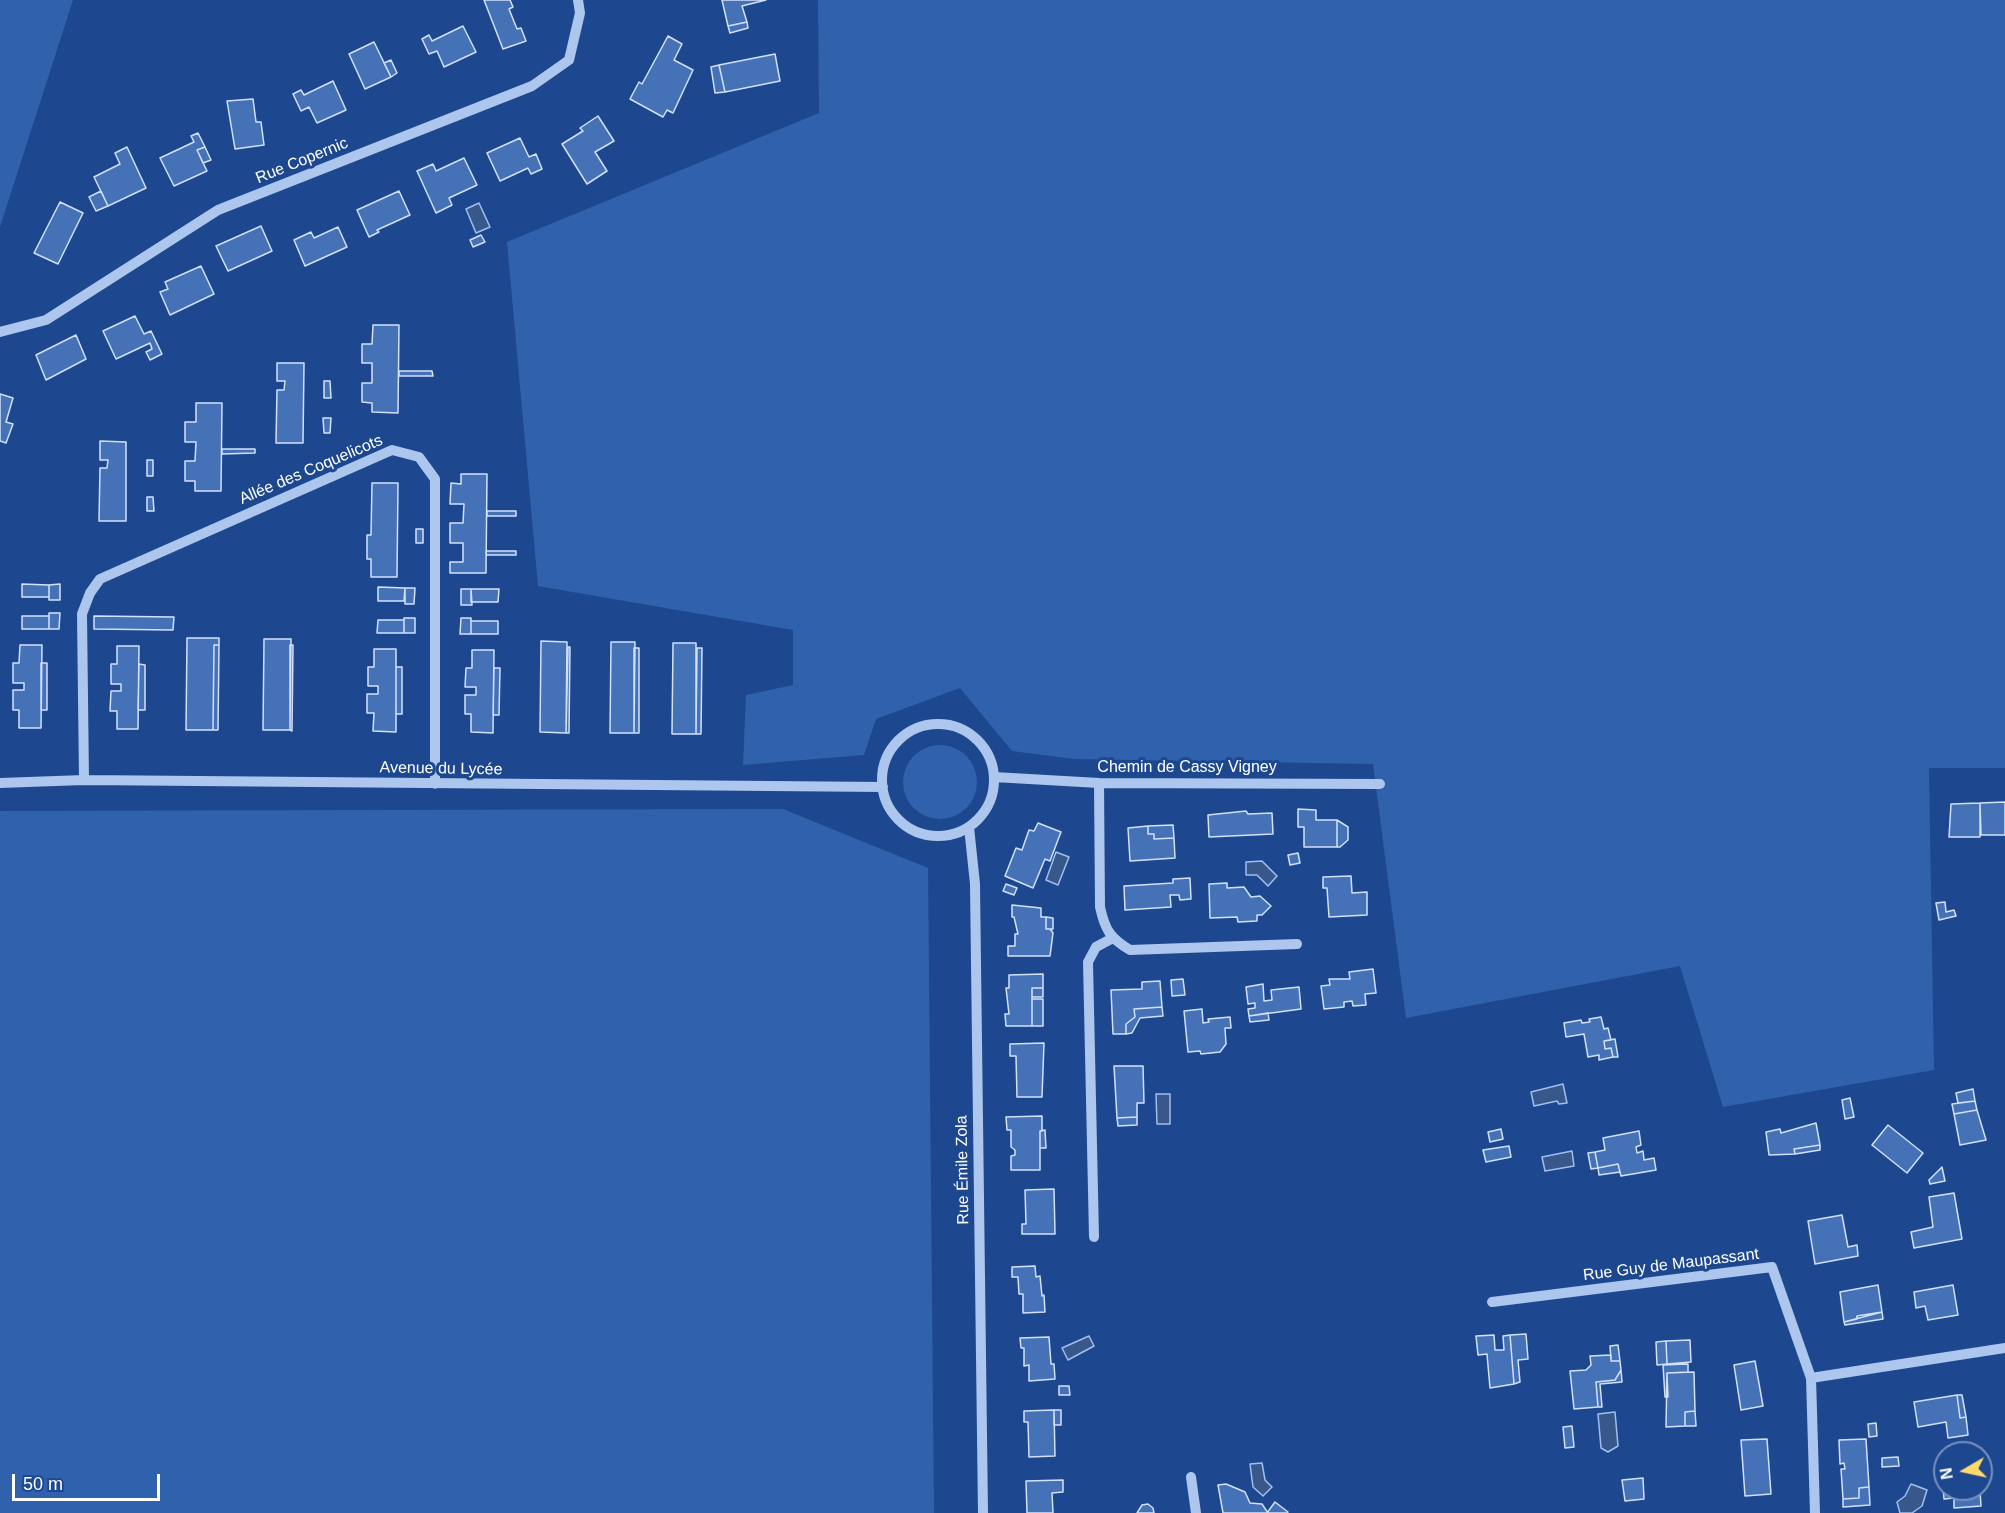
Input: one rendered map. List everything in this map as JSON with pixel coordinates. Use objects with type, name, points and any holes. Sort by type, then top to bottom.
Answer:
[{"type":"street","name":"Rue Copernic","points":[[0,332],[46,320],[218,210],[532,86],[569,60],[580,13],[578,0]]},
{"type":"street","name":"Allée des Coquelicots","points":[[84,780],[82,614],[90,593],[100,579],[392,450],[418,457],[435,478],[435,784]]},
{"type":"street","points":[[933,724],[951,725],[974,738],[990,759],[994,777],[988,805],[969,827],[951,835],[933,836],[915,831],[899,820],[888,805],[883,787],[883,769],[895,745],[915,729],[933,724]]},
{"type":"street","name":"Chemin de Cassy Vigney","points":[[994,777],[1099,783],[1380,784]]},
{"type":"street","name":"Avenue du Lycée","points":[[0,783],[84,780],[883,787]]},
{"type":"street","points":[[1099,783],[1100,907],[1104,927],[1111,939],[1130,950],[1297,944]]},
{"type":"street","name":"Rue Émile Zola","points":[[969,827],[975,890],[983,1513]]},
{"type":"street","points":[[1094,1237],[1088,962],[1096,947],[1111,939]]},
{"type":"street","name":"Rue Guy de Maupassant","points":[[1492,1302],[1772,1268],[1811,1378],[1815,1513]]},
{"type":"street","points":[[1811,1378],[2005,1348]]},
{"type":"street","points":[[1191,1477],[1196,1513]]},
{"type":"shaded area","points":[[0,0],[73,0],[0,227]]},
{"type":"shaded area","points":[[818,0],[2005,0],[2005,768],[1929,768],[1934,1070],[1723,1107],[1680,966],[1406,1018],[1373,764],[1074,759],[1012,751],[960,688],[876,719],[864,755],[743,765],[746,695],[793,685],[793,630],[538,586],[507,242],[819,113]]},
{"type":"shaded area","points":[[479,203],[490,227],[476,233],[466,209]]},
{"type":"shaded area","points":[[940,745],[961,751],[971,761],[977,782],[971,803],[961,813],[940,819],[919,813],[909,803],[903,782],[909,761],[919,751]]},
{"type":"shaded area","points":[[783,809],[928,868],[934,1513],[0,1513],[0,811]]},
{"type":"shaded area","points":[[1056,852],[1069,857],[1058,885],[1046,880]]},
{"type":"shaded area","points":[[1262,861],[1277,876],[1268,886],[1257,875],[1246,875],[1246,862]]},
{"type":"shaded area","points":[[1563,1084],[1567,1103],[1559,1104],[1557,1101],[1534,1106],[1531,1092]]},
{"type":"shaded area","points":[[1156,1094],[1170,1094],[1170,1124],[1157,1124]]},
{"type":"shaded area","points":[[1572,1151],[1574,1166],[1545,1171],[1542,1157]]},
{"type":"shaded area","points":[[1089,1336],[1094,1346],[1068,1360],[1062,1348]]},
{"type":"shaded area","points":[[1615,1412],[1618,1446],[1608,1452],[1601,1448],[1598,1414]]},
{"type":"shaded area","points":[[1262,1463],[1265,1480],[1272,1487],[1263,1496],[1253,1487],[1250,1464]]},
{"type":"shaded area","points":[[1911,1484],[1927,1490],[1922,1506],[1912,1513],[1900,1513],[1897,1502],[1905,1496]]},
{"type":"building","points":[[484,0],[510,0],[513,7],[509,9],[517,29],[521,28],[526,41],[503,49]]},
{"type":"building","points":[[722,0],[766,0],[742,6],[747,22],[728,26]]},
{"type":"building","points":[[747,22],[748,28],[730,33],[728,26]]},
{"type":"building","points":[[463,26],[476,52],[444,67],[437,51],[429,54],[422,39],[429,35],[432,41]]},
{"type":"building","points":[[668,36],[682,44],[674,60],[693,70],[673,113],[667,110],[663,117],[630,99],[639,82],[642,84]]},
{"type":"building","points":[[374,42],[391,77],[365,89],[349,54]]},
{"type":"building","points":[[775,54],[780,81],[725,92],[719,65]]},
{"type":"building","points":[[391,60],[397,73],[391,77],[384,63]]},
{"type":"building","points":[[719,65],[725,92],[715,93],[711,67]]},
{"type":"building","points":[[333,81],[346,110],[317,123],[309,107],[301,111],[293,94],[301,90],[304,95]]},
{"type":"building","points":[[253,99],[256,122],[261,122],[264,145],[235,149],[227,101]]},
{"type":"building","points":[[598,116],[614,141],[595,152],[607,171],[587,184],[562,144],[583,131],[580,128]]},
{"type":"building","points":[[198,133],[205,147],[197,150],[207,171],[174,186],[160,158],[194,142],[191,136]]},
{"type":"building","points":[[520,138],[529,157],[536,154],[542,169],[531,174],[528,168],[500,181],[487,153]]},
{"type":"building","points":[[127,147],[146,188],[108,206],[94,177],[120,164],[115,153]]},
{"type":"building","points":[[205,147],[211,160],[203,163],[197,150]]},
{"type":"building","points":[[464,158],[477,185],[449,198],[452,205],[436,213],[417,171],[433,164],[436,171]]},
{"type":"building","points":[[101,191],[108,206],[96,211],[89,197]]},
{"type":"building","points":[[399,191],[410,215],[377,230],[379,232],[369,237],[357,210]]},
{"type":"building","points":[[60,202],[83,213],[58,264],[34,253]]},
{"type":"building","points":[[261,226],[272,251],[228,271],[216,246]]},
{"type":"building","points":[[338,227],[347,247],[305,266],[294,240],[311,232],[314,238]]},
{"type":"building","points":[[481,235],[485,242],[473,247],[470,240]]},
{"type":"building","points":[[201,266],[214,294],[170,315],[160,292],[168,289],[165,282]]},
{"type":"building","points":[[135,316],[144,334],[151,331],[162,354],[150,360],[146,352],[152,349],[150,343],[116,359],[103,331]]},
{"type":"building","points":[[373,325],[399,325],[398,413],[372,412],[372,403],[362,402],[362,383],[372,383],[372,363],[362,363],[362,344],[372,344]]},
{"type":"building","points":[[76,335],[86,359],[46,380],[36,355]]},
{"type":"building","points":[[277,363],[304,363],[303,443],[276,443],[277,390],[284,390],[285,381],[277,381]]},
{"type":"building","points":[[399,371],[432,371],[433,376],[399,376]]},
{"type":"building","points":[[324,381],[330,381],[331,398],[324,398]]},
{"type":"building","points":[[0,394],[13,398],[6,422],[13,424],[6,443],[0,441]]},
{"type":"building","points":[[196,403],[222,403],[221,491],[195,491],[195,481],[185,481],[185,461],[195,461],[196,442],[185,442],[185,422],[196,422]]},
{"type":"building","points":[[323,418],[331,418],[330,433],[324,433]]},
{"type":"building","points":[[100,441],[126,442],[126,521],[99,521],[100,468],[107,468],[108,460],[100,460]]},
{"type":"building","points":[[222,449],[255,449],[255,453],[222,454]]},
{"type":"building","points":[[147,460],[153,460],[153,476],[147,476]]},
{"type":"building","points":[[461,474],[487,474],[486,573],[450,573],[450,562],[463,562],[463,543],[450,543],[450,523],[463,523],[464,504],[450,504],[451,483],[461,484]]},
{"type":"building","points":[[372,483],[398,483],[397,577],[371,577],[371,559],[367,559],[367,535],[371,535]]},
{"type":"building","points":[[147,497],[153,497],[154,511],[147,511]]},
{"type":"building","points":[[487,511],[516,511],[516,516],[487,516]]},
{"type":"building","points":[[416,529],[423,529],[423,543],[416,543]]},
{"type":"building","points":[[486,551],[516,551],[516,555],[486,555]]},
{"type":"building","points":[[22,584],[49,585],[49,597],[22,597]]},
{"type":"building","points":[[60,584],[60,600],[49,600],[49,585]]},
{"type":"building","points":[[378,587],[405,588],[404,601],[378,601]]},
{"type":"building","points":[[405,588],[415,588],[414,604],[405,604]]},
{"type":"building","points":[[461,589],[471,589],[472,605],[461,605]]},
{"type":"building","points":[[471,589],[499,589],[498,602],[471,602]]},
{"type":"building","points":[[49,613],[60,613],[59,629],[49,629]]},
{"type":"building","points":[[22,616],[49,616],[49,629],[22,629]]},
{"type":"building","points":[[94,616],[174,617],[173,630],[94,629]]},
{"type":"building","points":[[404,618],[415,618],[415,633],[404,633]]},
{"type":"building","points":[[461,618],[471,618],[471,634],[460,634]]},
{"type":"building","points":[[378,620],[404,620],[404,633],[377,633]]},
{"type":"building","points":[[471,621],[498,621],[498,634],[471,634]]},
{"type":"building","points":[[187,638],[219,638],[219,645],[214,645],[213,730],[186,730]]},
{"type":"building","points":[[264,639],[291,639],[290,730],[263,730]]},
{"type":"building","points":[[541,641],[567,642],[566,733],[540,732]]},
{"type":"building","points":[[611,642],[635,642],[634,733],[610,733]]},
{"type":"building","points":[[673,643],[696,643],[696,734],[672,734]]},
{"type":"building","points":[[20,645],[42,645],[41,728],[19,728],[19,710],[13,710],[13,690],[24,690],[24,683],[13,683],[13,663],[19,663]]},
{"type":"building","points":[[214,645],[219,645],[218,730],[213,730]]},
{"type":"building","points":[[290,645],[293,645],[292,731],[290,730]]},
{"type":"building","points":[[117,646],[139,646],[138,729],[117,729],[117,711],[110,711],[111,691],[121,691],[121,684],[111,684],[111,664],[117,664]]},
{"type":"building","points":[[568,647],[570,647],[569,733],[566,733]]},
{"type":"building","points":[[634,648],[639,648],[639,733],[634,733]]},
{"type":"building","points":[[697,648],[702,648],[701,734],[696,734]]},
{"type":"building","points":[[374,649],[396,649],[396,732],[373,731],[374,713],[367,713],[367,694],[378,694],[378,686],[368,686],[368,667],[374,667]]},
{"type":"building","points":[[472,650],[494,650],[493,733],[471,732],[471,714],[465,714],[465,695],[476,695],[476,687],[465,687],[466,668],[472,668]]},
{"type":"building","points":[[41,663],[47,663],[47,710],[41,710]]},
{"type":"building","points":[[139,664],[145,665],[145,710],[138,710]]},
{"type":"building","points":[[396,667],[402,667],[402,714],[396,714]]},
{"type":"building","points":[[494,668],[500,668],[499,715],[493,715]]},
{"type":"building","points":[[2005,802],[2005,835],[1981,835],[1980,803]]},
{"type":"building","points":[[1980,803],[1980,837],[1949,837],[1951,804]]},
{"type":"building","points":[[1298,809],[1316,810],[1316,820],[1337,820],[1337,847],[1304,847],[1304,827],[1298,827]]},
{"type":"building","points":[[1246,811],[1248,814],[1272,813],[1273,834],[1209,837],[1208,815]]},
{"type":"building","points":[[1337,820],[1348,827],[1348,840],[1340,847],[1337,847]]},
{"type":"building","points":[[1038,823],[1061,832],[1050,861],[1045,859],[1033,888],[1005,876],[1016,848],[1022,850],[1029,830],[1034,831]]},
{"type":"building","points":[[1173,825],[1174,838],[1154,839],[1154,834],[1148,834],[1148,826]]},
{"type":"building","points":[[1148,826],[1148,834],[1154,834],[1154,839],[1174,838],[1175,858],[1130,861],[1128,828]]},
{"type":"building","points":[[1298,853],[1300,863],[1290,865],[1288,855]]},
{"type":"building","points":[[1351,876],[1352,893],[1367,892],[1367,915],[1329,917],[1327,888],[1323,888],[1323,877]]},
{"type":"building","points":[[1190,878],[1191,899],[1180,900],[1179,895],[1170,895],[1171,907],[1125,910],[1124,886],[1173,883],[1173,879]]},
{"type":"building","points":[[1227,883],[1227,888],[1244,887],[1251,897],[1260,896],[1271,906],[1262,915],[1257,915],[1257,921],[1238,922],[1237,917],[1210,918],[1209,884]]},
{"type":"building","points":[[1006,884],[1017,888],[1014,895],[1003,891]]},
{"type":"building","points":[[1945,902],[1946,912],[1954,910],[1956,916],[1939,920],[1936,903]]},
{"type":"building","points":[[1012,905],[1041,908],[1041,917],[1046,917],[1046,929],[1050,929],[1053,933],[1050,956],[1008,956],[1008,946],[1015,946],[1015,934],[1018,934],[1014,917],[1012,917]]},
{"type":"building","points":[[1046,917],[1053,918],[1053,929],[1046,929]]},
{"type":"building","points":[[1373,969],[1376,993],[1365,994],[1366,1005],[1353,1006],[1352,1001],[1344,1002],[1344,1007],[1324,1009],[1321,986],[1330,985],[1329,979],[1350,979],[1349,972]]},
{"type":"building","points":[[1043,974],[1043,988],[1032,988],[1032,1026],[1006,1026],[1005,1014],[1009,1014],[1006,988],[1009,988],[1009,975]]},
{"type":"building","points":[[1183,979],[1185,995],[1172,996],[1171,980]]},
{"type":"building","points":[[1160,981],[1162,1007],[1134,1009],[1135,1017],[1126,1024],[1126,1034],[1113,1034],[1111,990],[1142,989],[1142,982]]},
{"type":"building","points":[[1263,984],[1264,1001],[1272,1000],[1271,990],[1299,987],[1301,1009],[1249,1016],[1248,1009],[1255,1008],[1255,1003],[1248,1004],[1246,987]]},
{"type":"building","points":[[1032,988],[1043,988],[1043,997],[1032,997]]},
{"type":"building","points":[[1032,999],[1043,999],[1043,1026],[1032,1026]]},
{"type":"building","points":[[1162,1007],[1163,1016],[1140,1018],[1132,1033],[1126,1034],[1126,1024],[1135,1017],[1134,1009]]},
{"type":"building","points":[[1202,1009],[1203,1023],[1209,1022],[1208,1019],[1230,1017],[1231,1028],[1225,1028],[1226,1044],[1220,1052],[1201,1054],[1200,1051],[1188,1052],[1184,1011]]},
{"type":"building","points":[[1268,1013],[1269,1020],[1250,1022],[1249,1016]]},
{"type":"building","points":[[1601,1017],[1604,1029],[1608,1028],[1611,1040],[1604,1041],[1605,1049],[1611,1048],[1613,1057],[1599,1060],[1599,1055],[1588,1057],[1584,1034],[1566,1037],[1564,1023],[1581,1020],[1582,1023],[1590,1022],[1589,1019]]},
{"type":"building","points":[[1615,1039],[1618,1057],[1613,1057],[1611,1048],[1605,1049],[1604,1041]]},
{"type":"building","points":[[1044,1043],[1042,1097],[1017,1097],[1016,1056],[1010,1056],[1010,1044]]},
{"type":"building","points":[[1114,1066],[1143,1066],[1144,1103],[1137,1103],[1137,1117],[1117,1118]]},
{"type":"building","points":[[1973,1089],[1975,1101],[1958,1103],[1956,1093]]},
{"type":"building","points":[[1850,1098],[1854,1117],[1845,1119],[1842,1100]]},
{"type":"building","points":[[1975,1101],[1977,1110],[1954,1114],[1952,1104]]},
{"type":"building","points":[[1977,1110],[1986,1140],[1960,1145],[1954,1114]]},
{"type":"building","points":[[1042,1116],[1040,1170],[1011,1170],[1011,1156],[1015,1155],[1015,1150],[1011,1147],[1011,1130],[1007,1130],[1006,1117]]},
{"type":"building","points":[[1137,1117],[1137,1125],[1118,1126],[1117,1118]]},
{"type":"building","points":[[1816,1123],[1820,1145],[1794,1149],[1795,1154],[1769,1155],[1766,1132],[1780,1129],[1781,1133]]},
{"type":"building","points":[[1888,1125],[1923,1153],[1907,1173],[1872,1145]]},
{"type":"building","points":[[1501,1129],[1503,1139],[1490,1142],[1488,1132]]},
{"type":"building","points":[[1045,1130],[1046,1148],[1040,1148],[1040,1131]]},
{"type":"building","points":[[1639,1131],[1641,1145],[1636,1147],[1637,1153],[1643,1151],[1644,1160],[1654,1158],[1656,1170],[1621,1176],[1618,1164],[1598,1168],[1595,1152],[1605,1150],[1603,1138]]},
{"type":"building","points":[[1820,1145],[1820,1150],[1795,1154],[1794,1149]]},
{"type":"building","points":[[1509,1146],[1511,1157],[1486,1162],[1483,1150]]},
{"type":"building","points":[[1595,1152],[1598,1168],[1591,1169],[1588,1153]]},
{"type":"building","points":[[1618,1164],[1620,1172],[1599,1175],[1598,1168]]},
{"type":"building","points":[[1942,1167],[1945,1181],[1930,1184],[1929,1180]]},
{"type":"building","points":[[1054,1189],[1055,1234],[1022,1234],[1022,1224],[1026,1224],[1025,1190]]},
{"type":"building","points":[[1954,1193],[1962,1239],[1914,1248],[1911,1232],[1933,1227],[1929,1197]]},
{"type":"building","points":[[1842,1215],[1848,1247],[1857,1245],[1858,1256],[1815,1264],[1808,1221]]},
{"type":"building","points":[[1035,1266],[1036,1277],[1040,1276],[1045,1312],[1023,1313],[1023,1294],[1019,1294],[1018,1277],[1012,1277],[1012,1267]]},
{"type":"building","points":[[1878,1285],[1882,1312],[1844,1322],[1840,1292]]},
{"type":"building","points":[[1953,1285],[1958,1315],[1928,1320],[1925,1306],[1916,1308],[1914,1292]]},
{"type":"building","points":[[1882,1312],[1883,1319],[1845,1325],[1844,1322],[1857,1319],[1857,1316]]},
{"type":"building","points":[[1526,1334],[1528,1359],[1518,1360],[1520,1382],[1514,1384],[1510,1335]]},
{"type":"building","points":[[1494,1335],[1495,1350],[1504,1350],[1503,1336],[1510,1335],[1514,1384],[1490,1388],[1487,1354],[1478,1355],[1476,1336]]},
{"type":"building","points":[[1049,1337],[1051,1364],[1054,1364],[1055,1379],[1029,1381],[1029,1365],[1024,1366],[1024,1348],[1021,1348],[1020,1338]]},
{"type":"building","points":[[1690,1340],[1691,1362],[1667,1364],[1666,1341]]},
{"type":"building","points":[[1666,1341],[1667,1364],[1657,1365],[1656,1342]]},
{"type":"building","points":[[1618,1345],[1620,1361],[1611,1361],[1610,1346]]},
{"type":"building","points":[[1611,1355],[1611,1361],[1620,1361],[1621,1370],[1615,1380],[1596,1382],[1598,1407],[1574,1409],[1570,1371],[1586,1370],[1591,1365],[1590,1356]]},
{"type":"building","points":[[1755,1361],[1763,1406],[1741,1410],[1734,1365]]},
{"type":"building","points":[[1688,1364],[1688,1372],[1667,1373],[1668,1397],[1665,1397],[1663,1365]]},
{"type":"building","points":[[1621,1370],[1622,1382],[1600,1384],[1602,1407],[1598,1407],[1596,1382],[1615,1380]]},
{"type":"building","points":[[1694,1372],[1695,1411],[1685,1412],[1685,1426],[1666,1427],[1667,1373]]},
{"type":"building","points":[[1059,1386],[1069,1386],[1070,1395],[1059,1395]]},
{"type":"building","points":[[1957,1395],[1960,1418],[1966,1417],[1968,1435],[1948,1438],[1946,1422],[1918,1427],[1914,1402]]},
{"type":"building","points":[[1957,1395],[1962,1395],[1966,1417],[1960,1418]]},
{"type":"building","points":[[1054,1410],[1061,1410],[1061,1425],[1054,1425]]},
{"type":"building","points":[[1054,1410],[1055,1456],[1029,1457],[1028,1422],[1024,1422],[1024,1411]]},
{"type":"building","points":[[1695,1411],[1696,1426],[1685,1426],[1685,1412]]},
{"type":"building","points":[[1876,1423],[1877,1436],[1869,1437],[1868,1424]]},
{"type":"building","points":[[1572,1426],[1574,1447],[1565,1448],[1563,1427]]},
{"type":"building","points":[[1767,1439],[1771,1494],[1745,1496],[1741,1440]]},
{"type":"building","points":[[1866,1439],[1869,1487],[1859,1488],[1859,1498],[1843,1499],[1841,1469],[1845,1469],[1844,1463],[1840,1464],[1839,1440]]},
{"type":"building","points":[[1898,1457],[1899,1466],[1882,1467],[1882,1458]]},
{"type":"building","points":[[1643,1478],[1644,1499],[1625,1501],[1622,1480]]},
{"type":"building","points":[[1063,1480],[1063,1492],[1052,1493],[1053,1513],[1027,1513],[1026,1481]]},
{"type":"building","points":[[1226,1484],[1245,1492],[1250,1503],[1262,1504],[1268,1513],[1223,1513],[1218,1485]]},
{"type":"building","points":[[1869,1487],[1870,1505],[1843,1507],[1843,1499],[1859,1498],[1859,1488]]},
{"type":"building","points":[[1954,1501],[1981,1501],[1981,1506],[1954,1508]]},
{"type":"building","points":[[1275,1502],[1288,1512],[1267,1513]]},
{"type":"building","points":[[1148,1504],[1153,1508],[1154,1513],[1137,1513],[1142,1505]]}]
